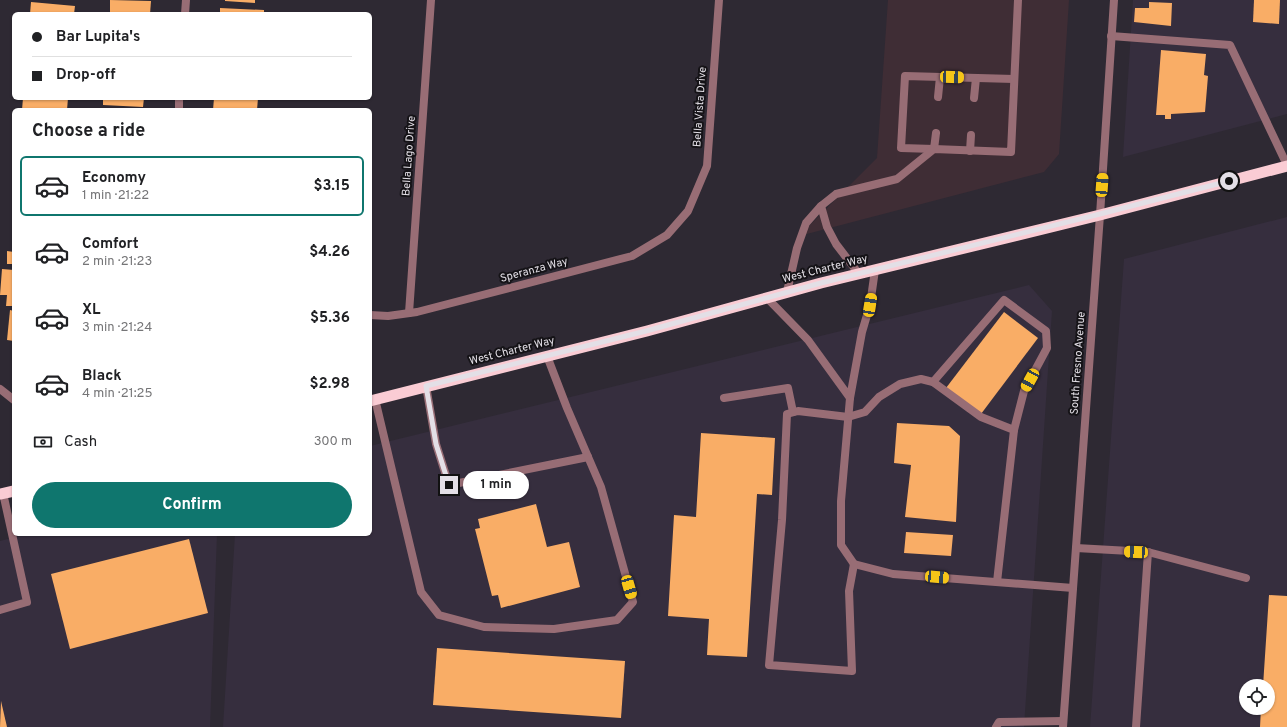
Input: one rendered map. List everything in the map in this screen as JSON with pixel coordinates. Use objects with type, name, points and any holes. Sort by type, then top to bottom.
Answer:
[{"type":"highway","name":"West Charter Way","points":[[373,400],[548,356],[787,292],[1100,214],[1287,165]]},
{"type":"highway","points":[[1,494],[12,491]]},
{"type":"street","points":[[185,12],[186,0]]},
{"type":"street","name":"Bella Lago Drive","points":[[409,313],[431,0]]},
{"type":"street","name":"Bella Vista Drive","points":[[688,211],[707,166],[719,0]]},
{"type":"street","points":[[1014,79],[905,76],[901,148],[1010,152],[1014,79],[1018,0]]},
{"type":"street","name":"South Fresno Avenue","points":[[1063,724],[1100,214],[1113,1]]},
{"type":"street","points":[[1111,36],[1230,45],[1287,165]]},
{"type":"street","points":[[938,97],[940,77]]},
{"type":"street","points":[[974,98],[976,78]]},
{"type":"street","points":[[787,292],[797,248],[806,223],[821,206],[836,194],[897,179],[934,149],[936,133]]},
{"type":"street","points":[[970,151],[971,136]]},
{"type":"street","points":[[821,206],[827,227],[836,244],[859,274]]},
{"type":"street","name":"Speranza Way","points":[[372,315],[388,316],[409,313],[632,256],[667,235],[688,211]]},
{"type":"street","points":[[876,270],[870,305],[862,332],[850,398],[841,501],[841,545],[854,564],[893,574],[1073,588]]},
{"type":"street","points":[[767,298],[808,340],[850,398]]},
{"type":"street","points":[[933,382],[1004,300],[1046,331],[1047,348],[1024,391],[1014,430],[997,582]]},
{"type":"street","points":[[373,400],[421,592],[439,615],[484,627],[554,629],[617,620],[633,602],[601,487],[567,408],[548,356]]},
{"type":"street","points":[[854,564],[849,591],[852,671],[769,664],[782,520],[787,414],[798,410],[848,418],[865,412],[879,397],[900,384],[921,379],[933,382],[980,417],[1014,430]]},
{"type":"street","points":[[426,386],[436,444],[449,485],[588,456]]},
{"type":"street","points":[[724,398],[788,388],[793,412]]},
{"type":"street","points":[[0,389],[12,398]]},
{"type":"street","points":[[0,610],[27,602],[1,494]]},
{"type":"street","points":[[1076,548],[1148,552],[1246,578]]},
{"type":"street","points":[[1136,727],[1148,552]]},
{"type":"street","points":[[996,727],[999,722],[1063,724]]},
{"type":"shaded area","points":[[888,0],[1069,0],[1059,154],[1044,172],[799,236],[877,158]]},
{"type":"shaded area","points":[[1133,0],[1287,0],[1287,114],[1123,157]]},
{"type":"shaded area","points":[[1287,217],[1287,727],[1090,727],[1124,259]]},
{"type":"shaded area","points":[[1029,285],[1052,311],[1024,727],[223,727],[235,536],[372,536],[372,446]]},
{"type":"shaded area","points":[[19,536],[217,536],[210,727],[0,727],[0,541]]},
{"type":"building","points":[[110,0],[151,1],[150,12],[110,12]]},
{"type":"building","points":[[255,0],[255,3],[225,1]]},
{"type":"building","points":[[1254,0],[1280,0],[1279,24],[1253,22]]},
{"type":"building","points":[[31,2],[75,6],[74,12],[30,12]]},
{"type":"building","points":[[1149,2],[1172,3],[1171,26],[1134,22],[1135,8],[1149,8]]},
{"type":"building","points":[[220,8],[264,10],[264,12],[220,12]]},
{"type":"building","points":[[1161,50],[1206,54],[1204,75],[1208,76],[1205,112],[1171,114],[1171,119],[1165,119],[1165,115],[1156,115]]},
{"type":"building","points":[[23,100],[68,100],[67,108],[22,108]]},
{"type":"building","points":[[103,100],[144,100],[143,107],[103,105]]},
{"type":"building","points":[[214,100],[258,100],[257,108],[213,108]]},
{"type":"building","points":[[7,251],[12,252],[12,264],[7,264]]},
{"type":"building","points":[[2,269],[12,270],[12,306],[6,306],[7,295],[0,295]]},
{"type":"building","points":[[10,310],[12,310],[12,341],[7,340]]},
{"type":"building","points":[[1004,312],[1038,338],[981,414],[946,388]]},
{"type":"building","points":[[897,423],[949,426],[960,436],[956,522],[905,517],[911,465],[894,463]]},
{"type":"building","points":[[701,433],[775,438],[772,495],[757,494],[747,657],[707,655],[709,619],[668,616],[674,515],[696,517]]},
{"type":"building","points":[[536,504],[547,547],[569,542],[580,587],[501,608],[498,595],[492,596],[475,529],[480,528],[478,519]]},
{"type":"building","points":[[906,532],[953,535],[951,556],[904,553]]},
{"type":"building","points":[[189,539],[208,613],[70,649],[51,574]]},
{"type":"building","points":[[1269,595],[1287,596],[1287,727],[1260,727],[1261,715],[1275,715],[1275,679],[1263,679]]},
{"type":"building","points":[[437,648],[625,661],[621,718],[433,705]]},
{"type":"building","points":[[1,701],[7,727],[0,727]]},
{"type":"route","points":[[449,485],[436,444],[426,386],[646,331],[821,283],[1229,181]]}]
